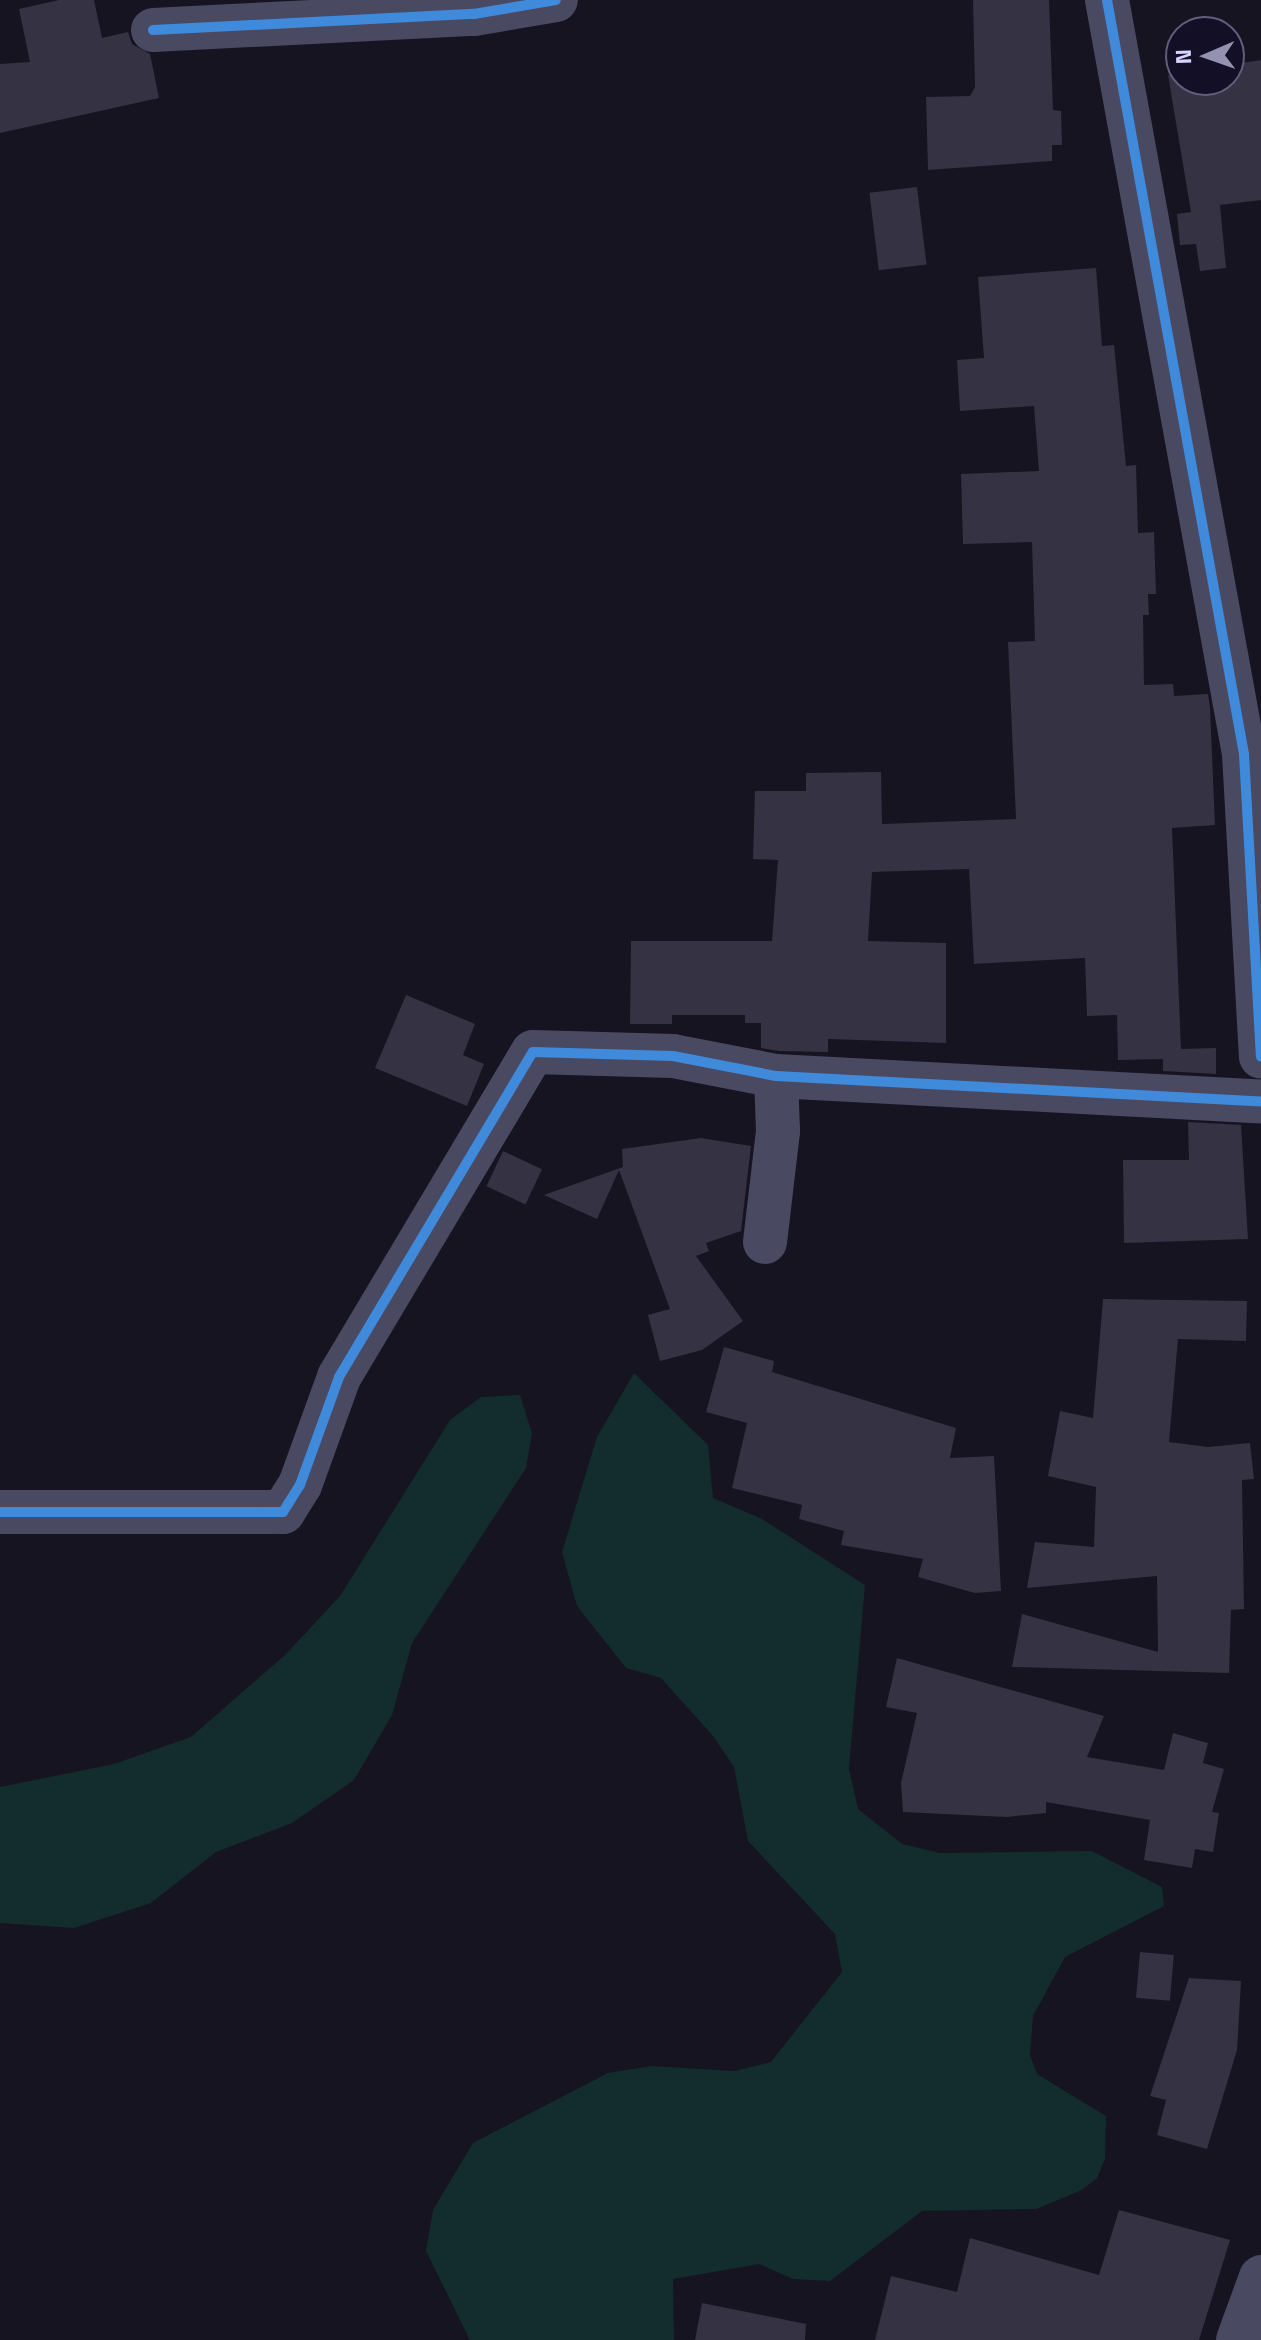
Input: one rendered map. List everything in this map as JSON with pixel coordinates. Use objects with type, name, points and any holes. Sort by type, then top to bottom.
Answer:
[{"type":"street","points":[[153,30],[474,14],[556,0]]},
{"type":"street","points":[[1107,0],[1244,754],[1261,1057]]},
{"type":"street","points":[[0,1512],[283,1512],[300,1485],[339,1377],[533,1052],[673,1056],[776,1076],[1261,1101]]},
{"type":"street","points":[[765,1242],[778,1131],[776,1076]]},
{"type":"street","points":[[1238,2340],[1261,2277]]},
{"type":"green space","points":[[634,1373],[708,1445],[713,1498],[762,1519],[865,1585],[849,1769],[858,1809],[902,1844],[940,1853],[1092,1851],[1162,1887],[1164,1906],[1065,1957],[1033,2016],[1030,2055],[1037,2074],[1106,2116],[1105,2159],[1097,2178],[1082,2190],[1036,2209],[922,2211],[830,2281],[793,2279],[759,2264],[673,2279],[674,2340],[470,2340],[426,2251],[433,2210],[473,2143],[608,2073],[651,2066],[735,2071],[771,2062],[842,1972],[835,1934],[748,1841],[734,1767],[713,1736],[661,1678],[626,1668],[577,1606],[562,1552],[597,1437]]},
{"type":"green space","points":[[520,1395],[532,1433],[526,1468],[412,1643],[392,1715],[354,1780],[292,1823],[216,1852],[151,1903],[74,1928],[0,1923],[0,1787],[114,1764],[191,1737],[285,1655],[340,1596],[450,1420],[481,1397]]},
{"type":"building","points":[[59,0],[94,0],[102,38],[128,32],[132,44],[150,54],[159,98],[0,133],[0,64],[30,62],[19,9]]},
{"type":"building","points":[[973,0],[1049,0],[1053,110],[1061,111],[1062,145],[1052,145],[1052,161],[928,170],[926,97],[970,96],[975,87]]},
{"type":"building","points":[[1261,60],[1261,200],[1220,205],[1226,268],[1200,271],[1196,244],[1180,245],[1177,214],[1191,212],[1172,96],[1245,96],[1245,62]]},
{"type":"building","points":[[917,187],[927,264],[879,270],[869,193]]},
{"type":"building","points":[[1096,268],[1102,346],[1114,345],[1126,466],[1136,465],[1138,533],[1154,532],[1156,594],[1148,594],[1149,615],[1143,615],[1144,685],[1173,684],[1174,696],[1208,694],[1215,825],[1172,828],[1181,1049],[1216,1048],[1216,1074],[1163,1071],[1163,1059],[1118,1060],[1117,1015],[1087,1016],[1085,958],[974,964],[969,869],[872,872],[868,941],[946,943],[946,1043],[828,1039],[828,1052],[779,1051],[761,1048],[761,1023],[745,1023],[745,1015],[672,1015],[672,1024],[630,1024],[631,941],[772,941],[778,860],[753,859],[755,791],[806,791],[806,773],[881,772],[882,824],[1016,819],[1008,642],[1035,641],[1032,542],[963,544],[961,474],[1039,471],[1034,406],[960,411],[957,360],[984,358],[978,277]]},
{"type":"building","points":[[406,995],[475,1024],[463,1055],[484,1064],[467,1106],[375,1068]]},
{"type":"building","points":[[1188,1122],[1241,1125],[1248,1239],[1124,1243],[1123,1160],[1189,1160]]},
{"type":"building","points":[[701,1138],[751,1146],[741,1231],[706,1243],[709,1251],[696,1256],[743,1321],[702,1350],[660,1361],[648,1315],[670,1309],[619,1170],[597,1219],[544,1195],[623,1167],[622,1149]]},
{"type":"building","points":[[503,1151],[542,1169],[525,1205],[487,1186]]},
{"type":"building","points":[[1103,1299],[1247,1301],[1246,1341],[1178,1339],[1169,1442],[1208,1447],[1250,1443],[1254,1479],[1242,1480],[1244,1609],[1231,1610],[1229,1673],[1012,1667],[1022,1614],[1158,1652],[1157,1576],[1027,1588],[1035,1542],[1094,1547],[1096,1487],[1048,1476],[1060,1411],[1093,1418]]},
{"type":"building","points":[[724,1347],[774,1361],[772,1372],[956,1428],[950,1458],[994,1456],[1001,1591],[975,1593],[918,1577],[923,1559],[841,1545],[844,1531],[799,1519],[802,1505],[732,1488],[747,1423],[706,1412]]},
{"type":"building","points":[[897,1658],[1104,1716],[1087,1757],[1164,1770],[1173,1733],[1208,1743],[1203,1763],[1224,1769],[1212,1812],[1219,1813],[1213,1852],[1195,1849],[1192,1868],[1144,1860],[1150,1820],[1046,1802],[1046,1813],[1007,1817],[903,1812],[901,1783],[917,1713],[886,1707]]},
{"type":"building","points":[[1140,1952],[1174,1955],[1170,2001],[1136,1998]]},
{"type":"building","points":[[1189,1978],[1241,1981],[1237,2050],[1207,2149],[1157,2135],[1166,2100],[1150,2096]]},
{"type":"building","points":[[1119,2210],[1230,2240],[1199,2340],[875,2340],[891,2276],[957,2292],[970,2238],[1099,2275]]},
{"type":"building","points":[[702,2303],[806,2324],[805,2340],[695,2340]]},
{"type":"cycle path","points":[[153,30],[474,14],[556,0]]},
{"type":"cycle path","points":[[1107,0],[1244,754],[1261,1057]]},
{"type":"cycle path","points":[[0,1512],[283,1512],[300,1485],[339,1377],[533,1052],[673,1056],[776,1076],[1261,1101]]}]
